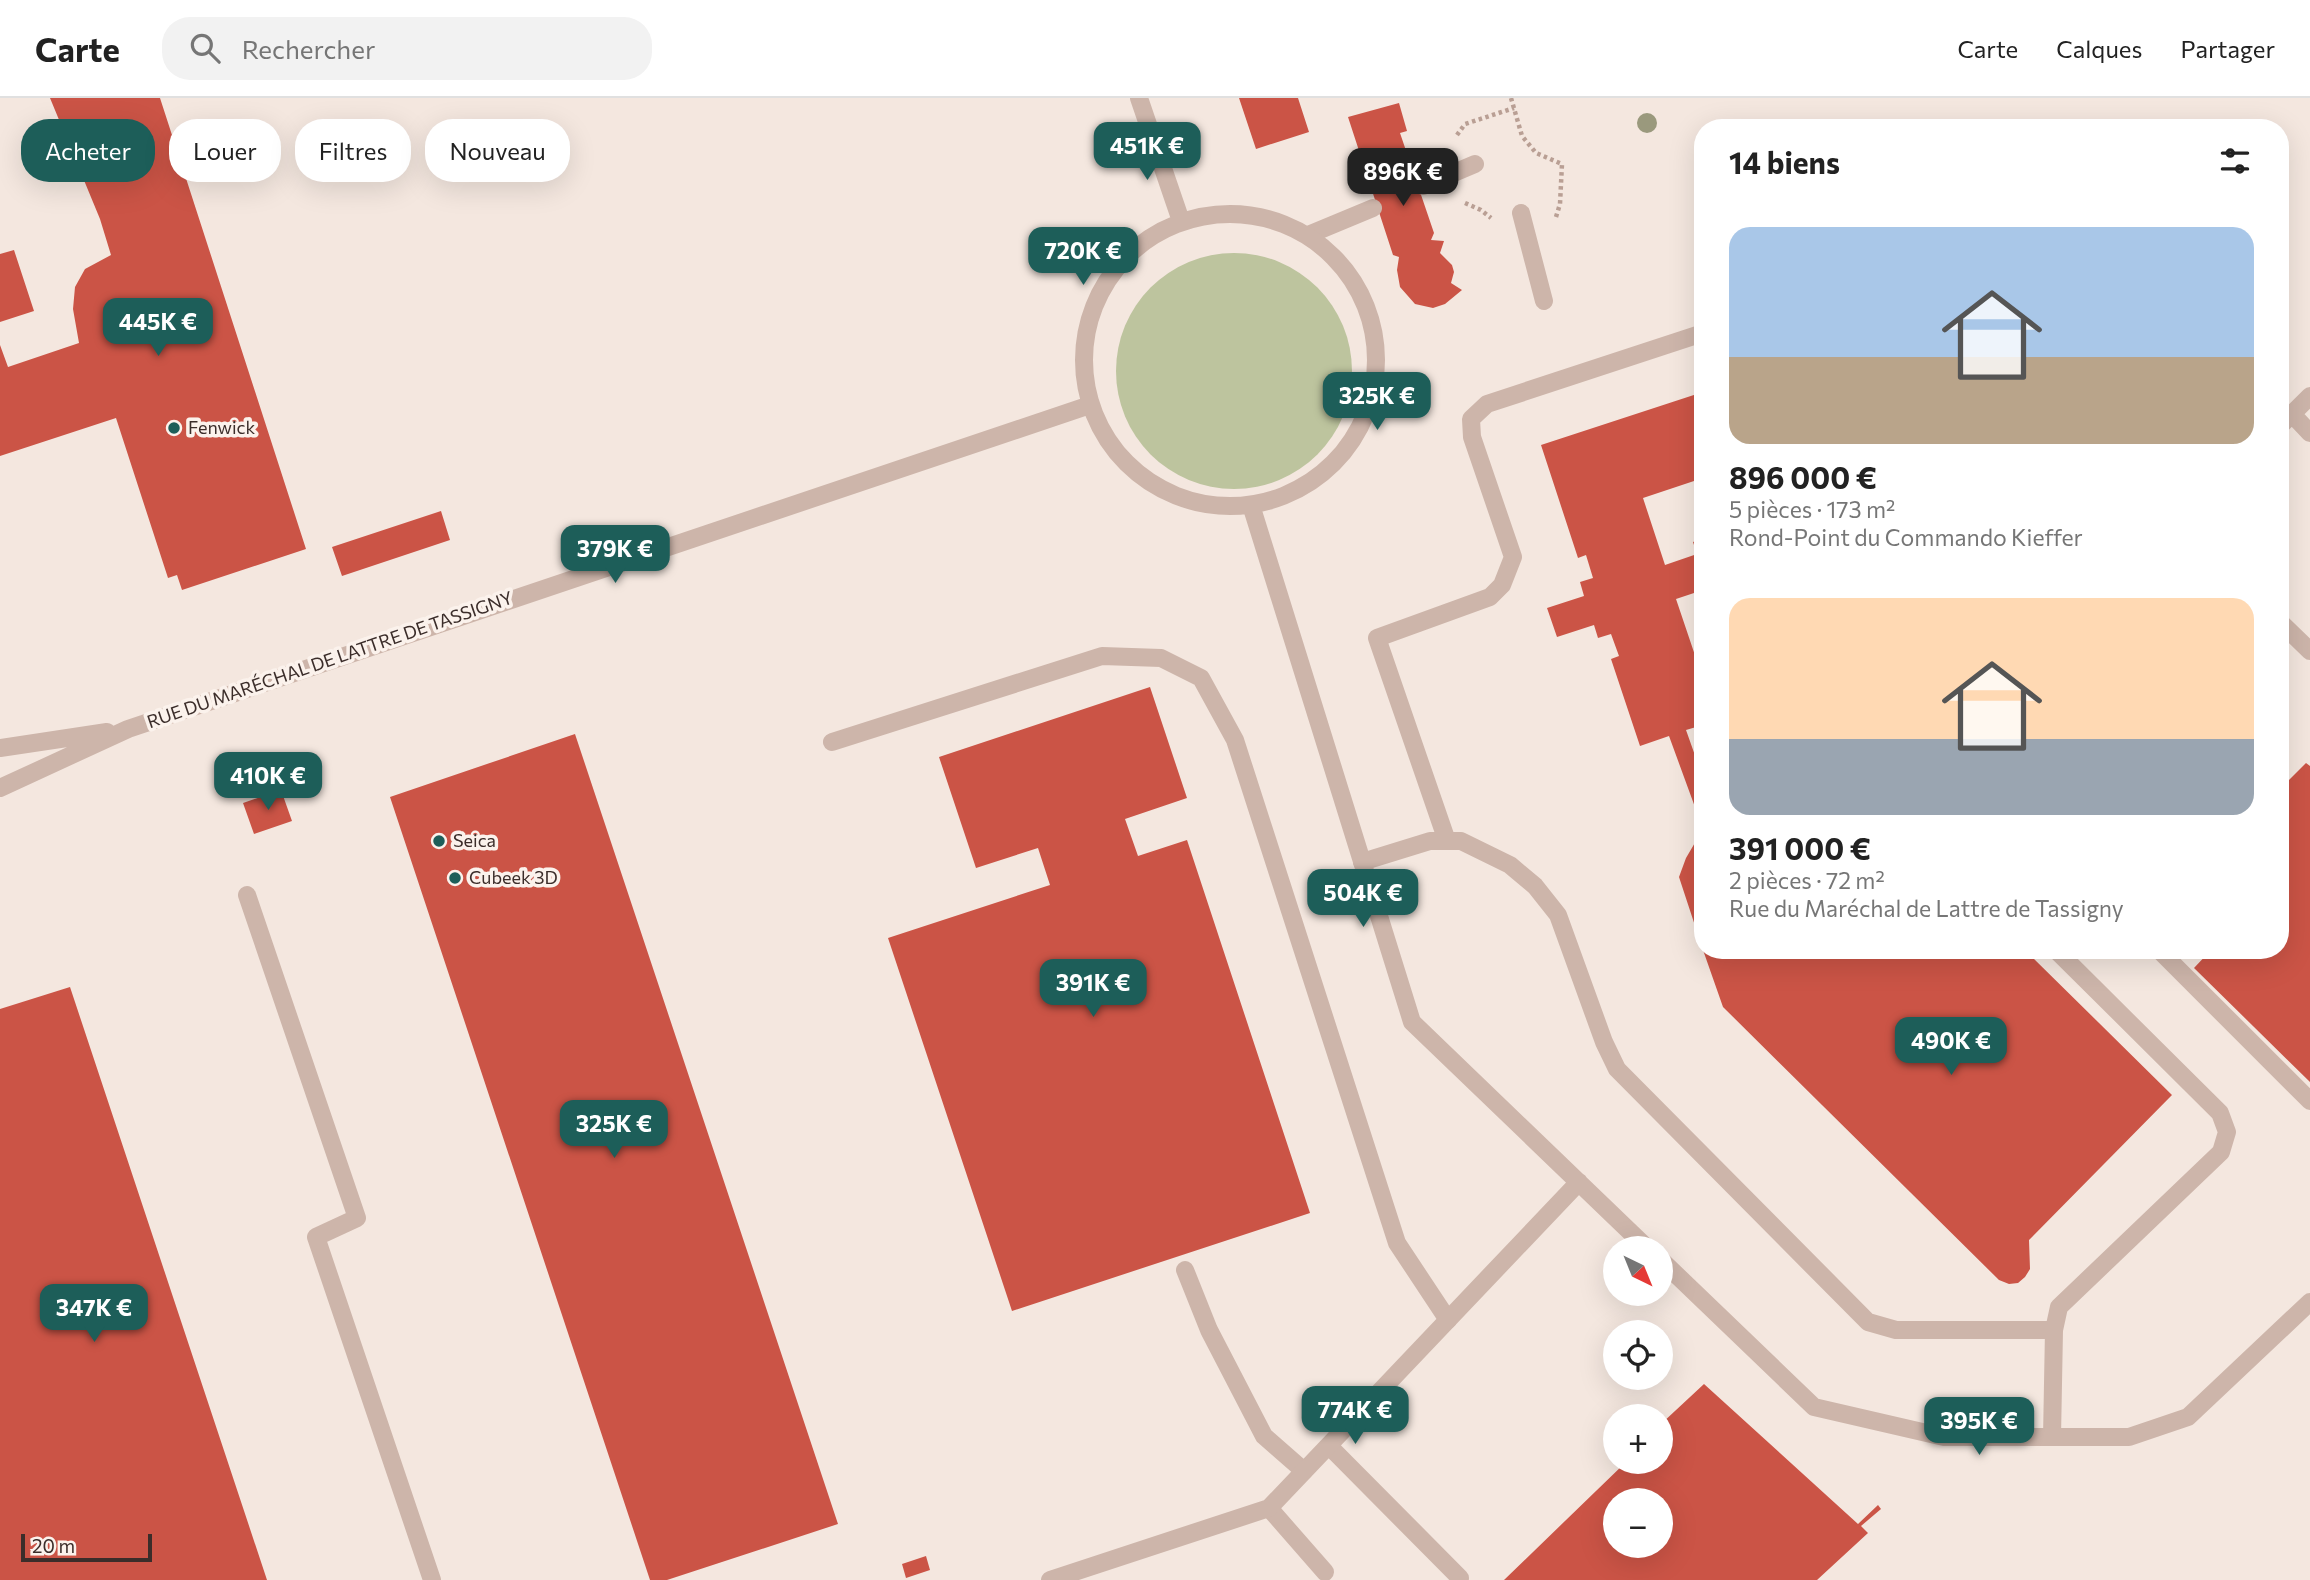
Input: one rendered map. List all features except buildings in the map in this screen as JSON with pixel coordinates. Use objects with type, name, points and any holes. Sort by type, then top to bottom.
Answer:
[{"type":"street","points":[[1139,98],[1181,221]]},
{"type":"street","points":[[1423,186],[1475,164]]},
{"type":"street","points":[[1308,235],[1373,208]]},
{"type":"street","points":[[1224,213],[1257,216],[1308,235],[1344,267],[1367,309],[1376,356],[1371,398],[1354,437],[1327,469],[1291,492],[1251,505],[1210,505],[1170,494],[1135,472],[1108,442],[1090,405],[1083,360],[1090,316],[1110,275],[1141,242],[1181,221],[1224,213]]},
{"type":"street","points":[[1521,213],[1544,301]]},
{"type":"street","points":[[1447,841],[1377,638],[1490,597],[1502,585],[1513,557],[1472,437],[1471,419],[1487,404],[1694,335]]},
{"type":"street","points":[[2289,417],[2310,396]]},
{"type":"street","name":"RUE DU MARÉCHAL DE LATTRE DE TASSIGNY","points":[[0,788],[128,729],[1090,405]]},
{"type":"street","points":[[2289,422],[2310,433]]},
{"type":"street","points":[[1251,505],[1412,1023],[1635,1236]]},
{"type":"street","points":[[2289,631],[2310,651]]},
{"type":"street","points":[[832,742],[1102,656],[1161,658],[1201,678],[1235,740],[1397,1242],[1448,1320]]},
{"type":"street","name":"RUE DU MARÉCHAL DE LATTRE DE TASSIGNY","points":[[0,748],[128,729]]},
{"type":"street","points":[[1363,862],[1430,841],[1461,841],[1510,865],[1535,886],[1558,915],[1604,1042],[1617,1069],[1868,1322],[1896,1330],[2054,1330]]},
{"type":"street","points":[[247,895],[357,1218],[316,1237],[432,1580]]},
{"type":"street","points":[[2052,1437],[2054,1330],[2059,1307],[2221,1152],[2227,1132],[2220,1114],[2065,959]]},
{"type":"street","points":[[2168,959],[2310,1101]]},
{"type":"street","points":[[1050,1580],[1269,1508],[1579,1182]]},
{"type":"street","points":[[1185,1270],[1209,1330],[1264,1436],[1304,1471]]},
{"type":"street","points":[[1673,1272],[1814,1407],[1944,1437],[2129,1437],[2188,1418],[2310,1303]]},
{"type":"street","points":[[1329,1446],[1460,1578]]},
{"type":"street","points":[[1269,1508],[1325,1572]]},
{"type":"green space","points":[[1222,253],[1246,253],[1290,267],[1318,287],[1343,326],[1350,348],[1350,394],[1343,416],[1318,455],[1290,475],[1268,484],[1246,489],[1222,489],[1178,475],[1150,455],[1130,427],[1121,405],[1116,383],[1116,359],[1130,315],[1150,287],[1178,267],[1200,258]]},
{"type":"place","name":"Fenwick","points":[[174,428]]},
{"type":"place","name":"Seica","points":[[439,841]]},
{"type":"place","name":"Cubeek 3D","points":[[455,878]]}]
